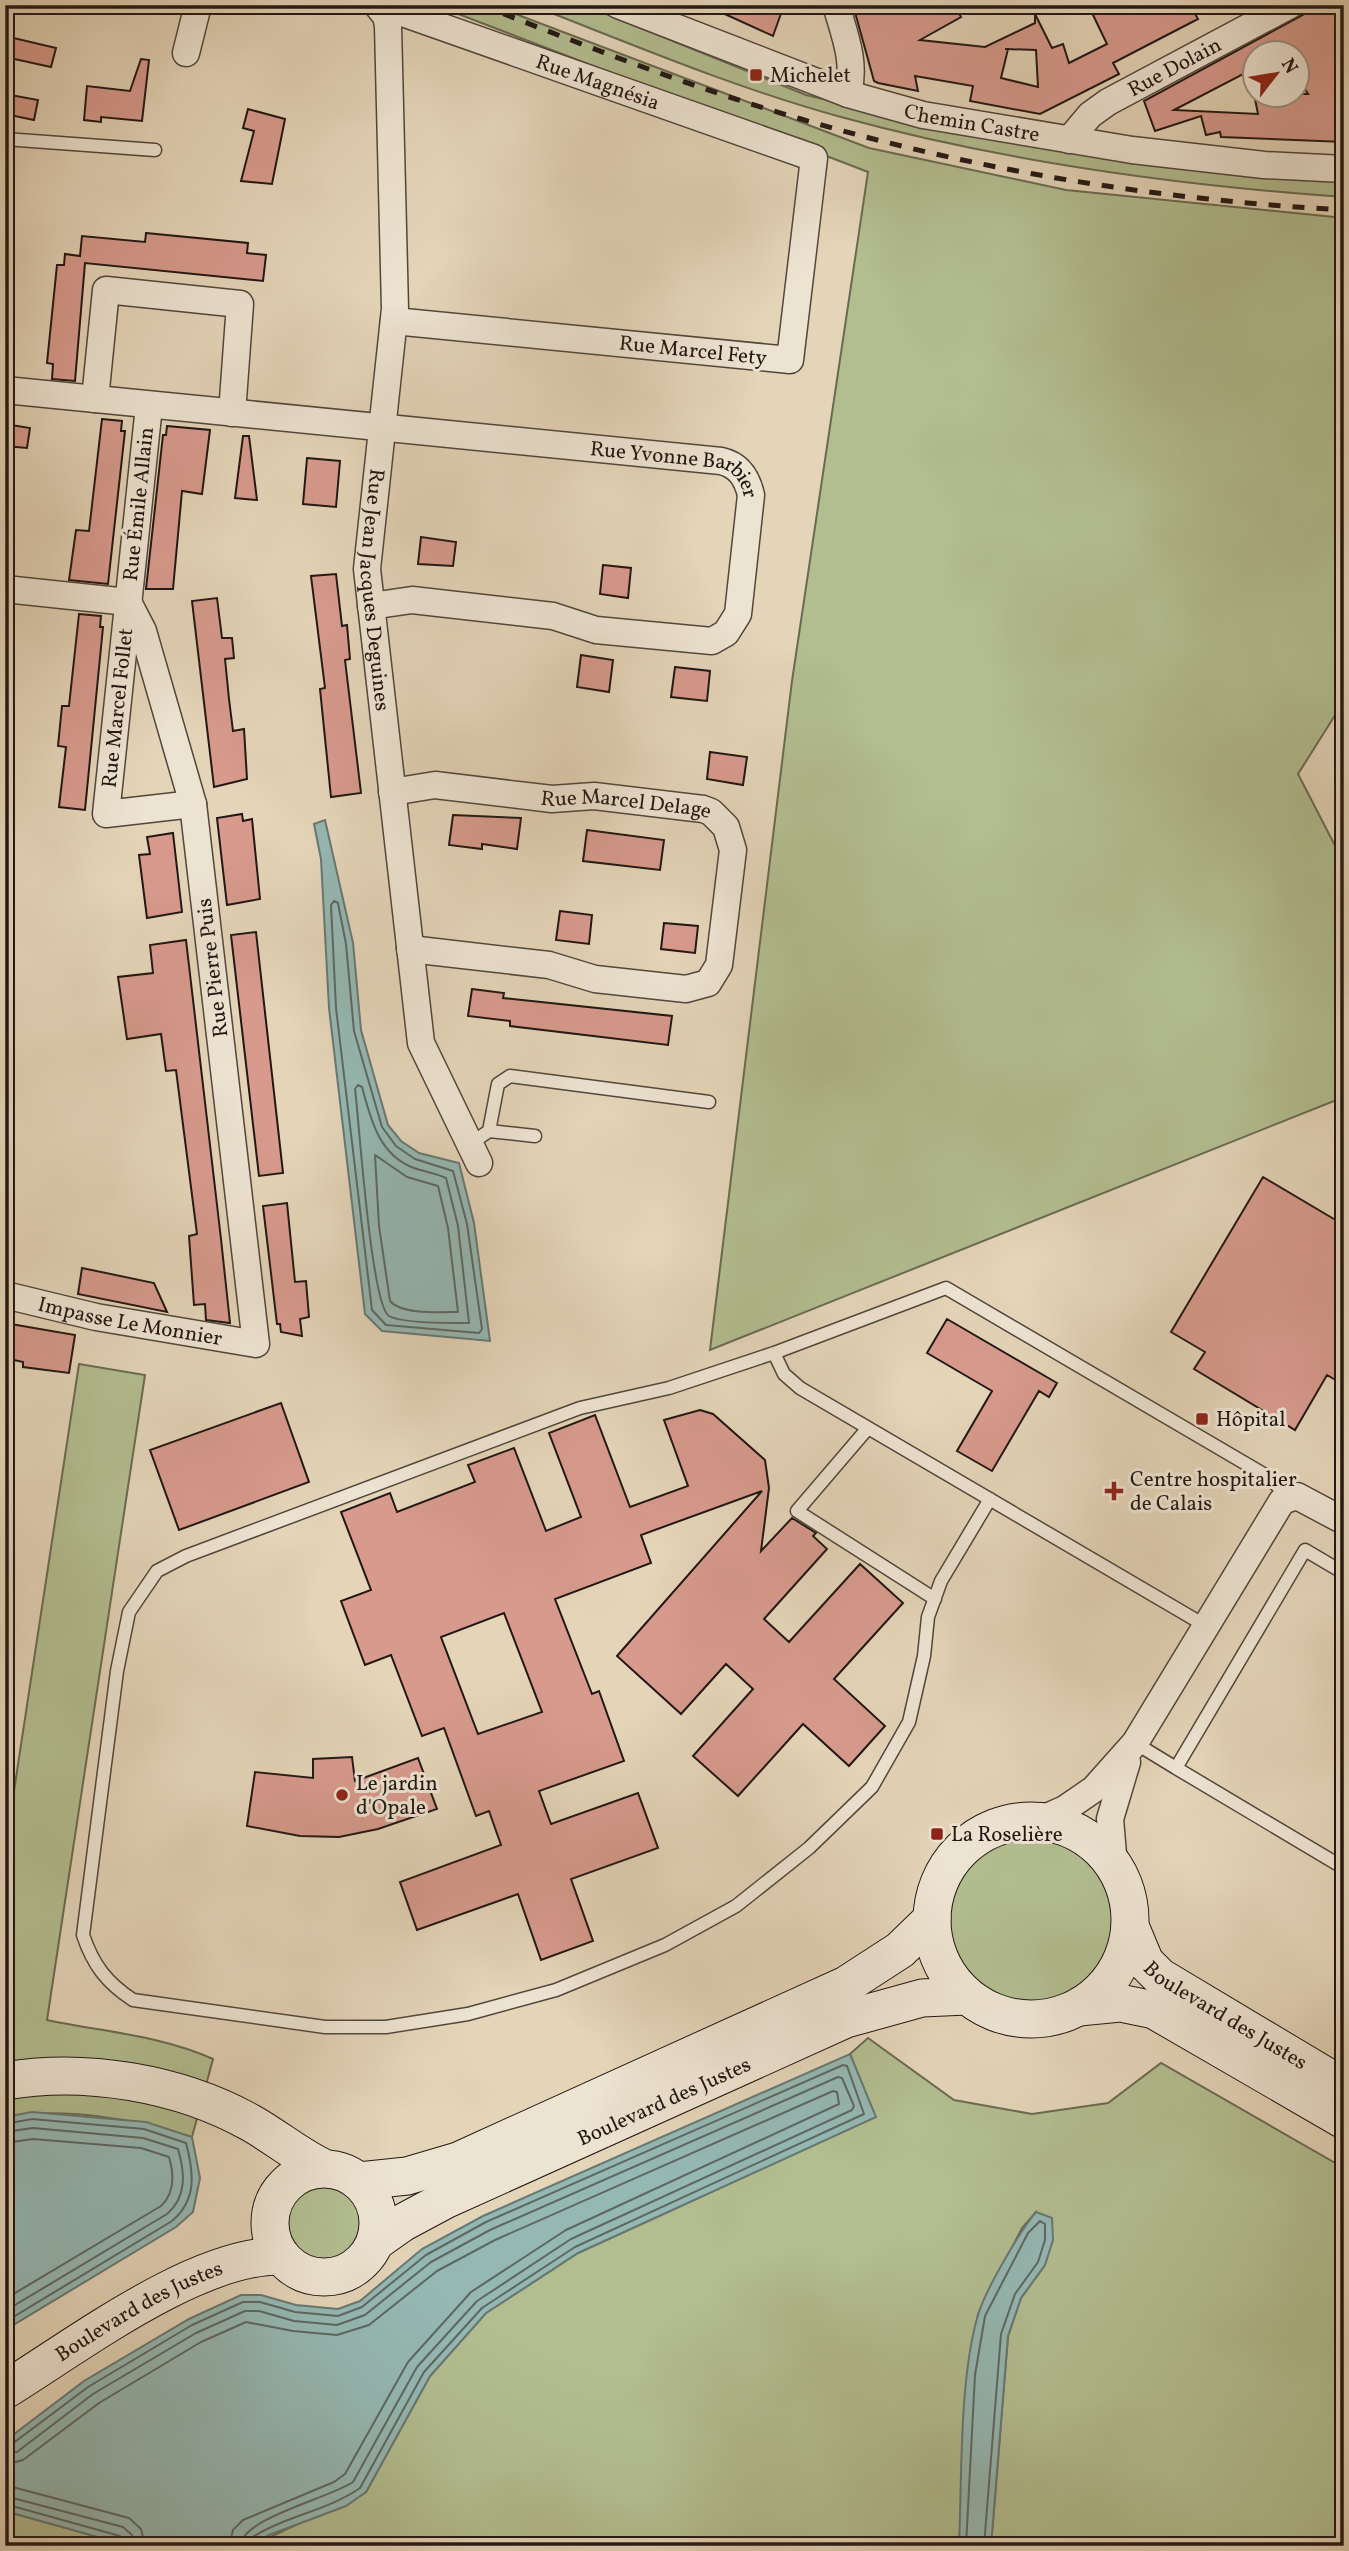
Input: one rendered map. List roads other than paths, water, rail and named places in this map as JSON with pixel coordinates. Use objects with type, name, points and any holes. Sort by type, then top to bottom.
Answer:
[{"type":"street","points":[[186,53],[198,5]]},
{"type":"street","name":"Rue Magnésia","points":[[378,5],[814,158]]},
{"type":"street","name":"Rue Jean Jacques Deguines","points":[[378,5],[386,16],[388,26],[394,321],[367,569],[421,1044],[480,1146]]},
{"type":"street","name":"Chemin Castre","points":[[618,5],[848,94],[923,115],[1069,140],[1211,159],[1344,169]]},
{"type":"street","points":[[836,5],[850,53],[852,69],[848,94]]},
{"type":"street","name":"Rue Dolain","points":[[1069,140],[1090,115],[1108,102],[1290,5]]},
{"type":"street","name":"Rue Marcel Fety","points":[[394,321],[790,360],[814,158]]},
{"type":"street","points":[[95,400],[106,290],[240,304],[232,413]]},
{"type":"street","points":[[5,390],[149,406],[383,426]]},
{"type":"street","name":"Rue Émile Allain","points":[[128,602],[149,406]]},
{"type":"street","name":"Rue Yvonne Barbier","points":[[371,606],[412,600],[553,616],[596,630],[712,641],[726,633],[738,614],[751,495],[738,469],[721,461],[383,426]]},
{"type":"street","points":[[5,589],[128,602]]},
{"type":"street","name":"Rue Pierre Puis","points":[[128,602],[143,631],[192,803],[256,1344]]},
{"type":"street","name":"Rue Marcel Follet","points":[[128,602],[106,814],[192,803]]},
{"type":"street","name":"Rue Marcel Delage","points":[[392,792],[435,785],[552,799],[594,796],[703,809],[723,823],[732,843],[719,965],[712,978],[697,988],[595,979],[549,965],[410,949]]},
{"type":"street","name":"Impasse Le Monnier","points":[[5,1295],[96,1317],[256,1344]]},
{"type":"street","points":[[1038,1821],[1077,1832],[1094,1843],[1114,1866],[1127,1895],[1130,1926],[1126,1951],[1115,1973],[1100,1992],[1079,2007],[1057,2016],[1024,2019],[992,2011],[967,1996],[948,1974],[939,1957],[932,1919],[933,1900],[943,1874],[966,1844],[1000,1826],[1038,1821],[1065,1809],[1094,1789],[1135,1743],[1272,1514],[1290,1497],[1304,1499],[1344,1521]]},
{"type":"street","points":[[1114,1866],[1110,1830],[1112,1807],[1135,1743]]},
{"type":"street","name":"Boulevard des Justes","points":[[359,2181],[407,2176],[464,2158],[828,1994],[888,1959],[932,1919]]},
{"type":"street","name":"Boulevard des Justes","points":[[1130,1926],[1145,1962],[1160,1977],[1344,2087]]},
{"type":"street","name":"Boulevard des Justes","points":[[375,2242],[401,2223],[445,2200],[846,2019],[922,1998],[967,1996]]},
{"type":"street","name":"Boulevard des Justes","points":[[1079,2007],[1120,2003],[1154,2010],[1344,2120]]},
{"type":"street","points":[[5,2081],[57,2077],[104,2079],[171,2092],[239,2117],[324,2168]]},
{"type":"street","points":[[324,2168],[343,2171],[359,2181],[377,2209],[378,2229],[375,2242],[358,2265],[332,2276],[304,2273],[281,2256],[271,2234],[273,2203],[293,2177],[308,2170],[324,2168]]},
{"type":"street","name":"Boulevard des Justes","points":[[5,2390],[142,2306],[195,2278],[245,2259],[281,2256]]},
{"type":"lane","points":[[5,139],[155,150]]},
{"type":"lane","points":[[535,1136],[480,1146],[498,1084],[510,1076],[709,1102]]},
{"type":"lane","points":[[990,1499],[941,1581],[928,1617],[924,1656],[909,1723],[872,1787],[809,1848],[736,1906],[665,1945],[556,1990],[468,2014],[386,2026],[325,2027],[133,2000],[110,1985],[91,1959],[83,1935],[117,1671],[128,1612],[157,1571],[187,1556],[580,1408],[669,1388],[774,1353],[946,1288],[1265,1475],[1290,1497]]},
{"type":"lane","points":[[774,1353],[784,1374],[800,1388],[1206,1626]]},
{"type":"lane","points":[[868,1428],[796,1511],[935,1599]]},
{"type":"lane","points":[[1176,1768],[1305,1550],[1344,1573]]},
{"type":"lane","points":[[1135,1743],[1344,1868]]},
{"type":"water","points":[[325,820],[353,943],[361,1030],[388,1125],[401,1141],[419,1153],[459,1163],[474,1223],[490,1341],[382,1331],[365,1314],[329,1008],[321,859],[314,824]]},
{"type":"water","points":[[850,2054],[876,2117],[578,2253],[486,2313],[430,2376],[366,2492],[346,2506],[269,2535],[251,2546],[130,2546],[5,2511],[5,2441],[84,2381],[189,2319],[241,2295],[261,2295],[296,2305],[338,2309],[360,2301],[422,2249],[483,2216]]},
{"type":"water","points":[[32,2112],[146,2122],[192,2137],[200,2178],[193,2212],[176,2227],[5,2330],[5,2117]]},
{"type":"water","points":[[1036,2212],[1052,2218],[1053,2240],[1045,2265],[1021,2298],[1008,2336],[991,2546],[959,2546],[962,2429],[972,2341],[978,2315],[988,2292],[1012,2247]]},
{"type":"railway","points":[[481,5],[720,94],[801,119],[934,154],[1138,191],[1344,210]]},
{"type":"place","name":"Michelet","points":[[756,75]]},
{"type":"place","name":"Hôpital","points":[[1202,1419]]},
{"type":"place","name":"Centre hospitalier de Calais","points":[[1114,1491]]},
{"type":"place","name":"Le jardin d'Opale","points":[[342,1795]]},
{"type":"place","name":"La Roselière","points":[[937,1834]]}]
